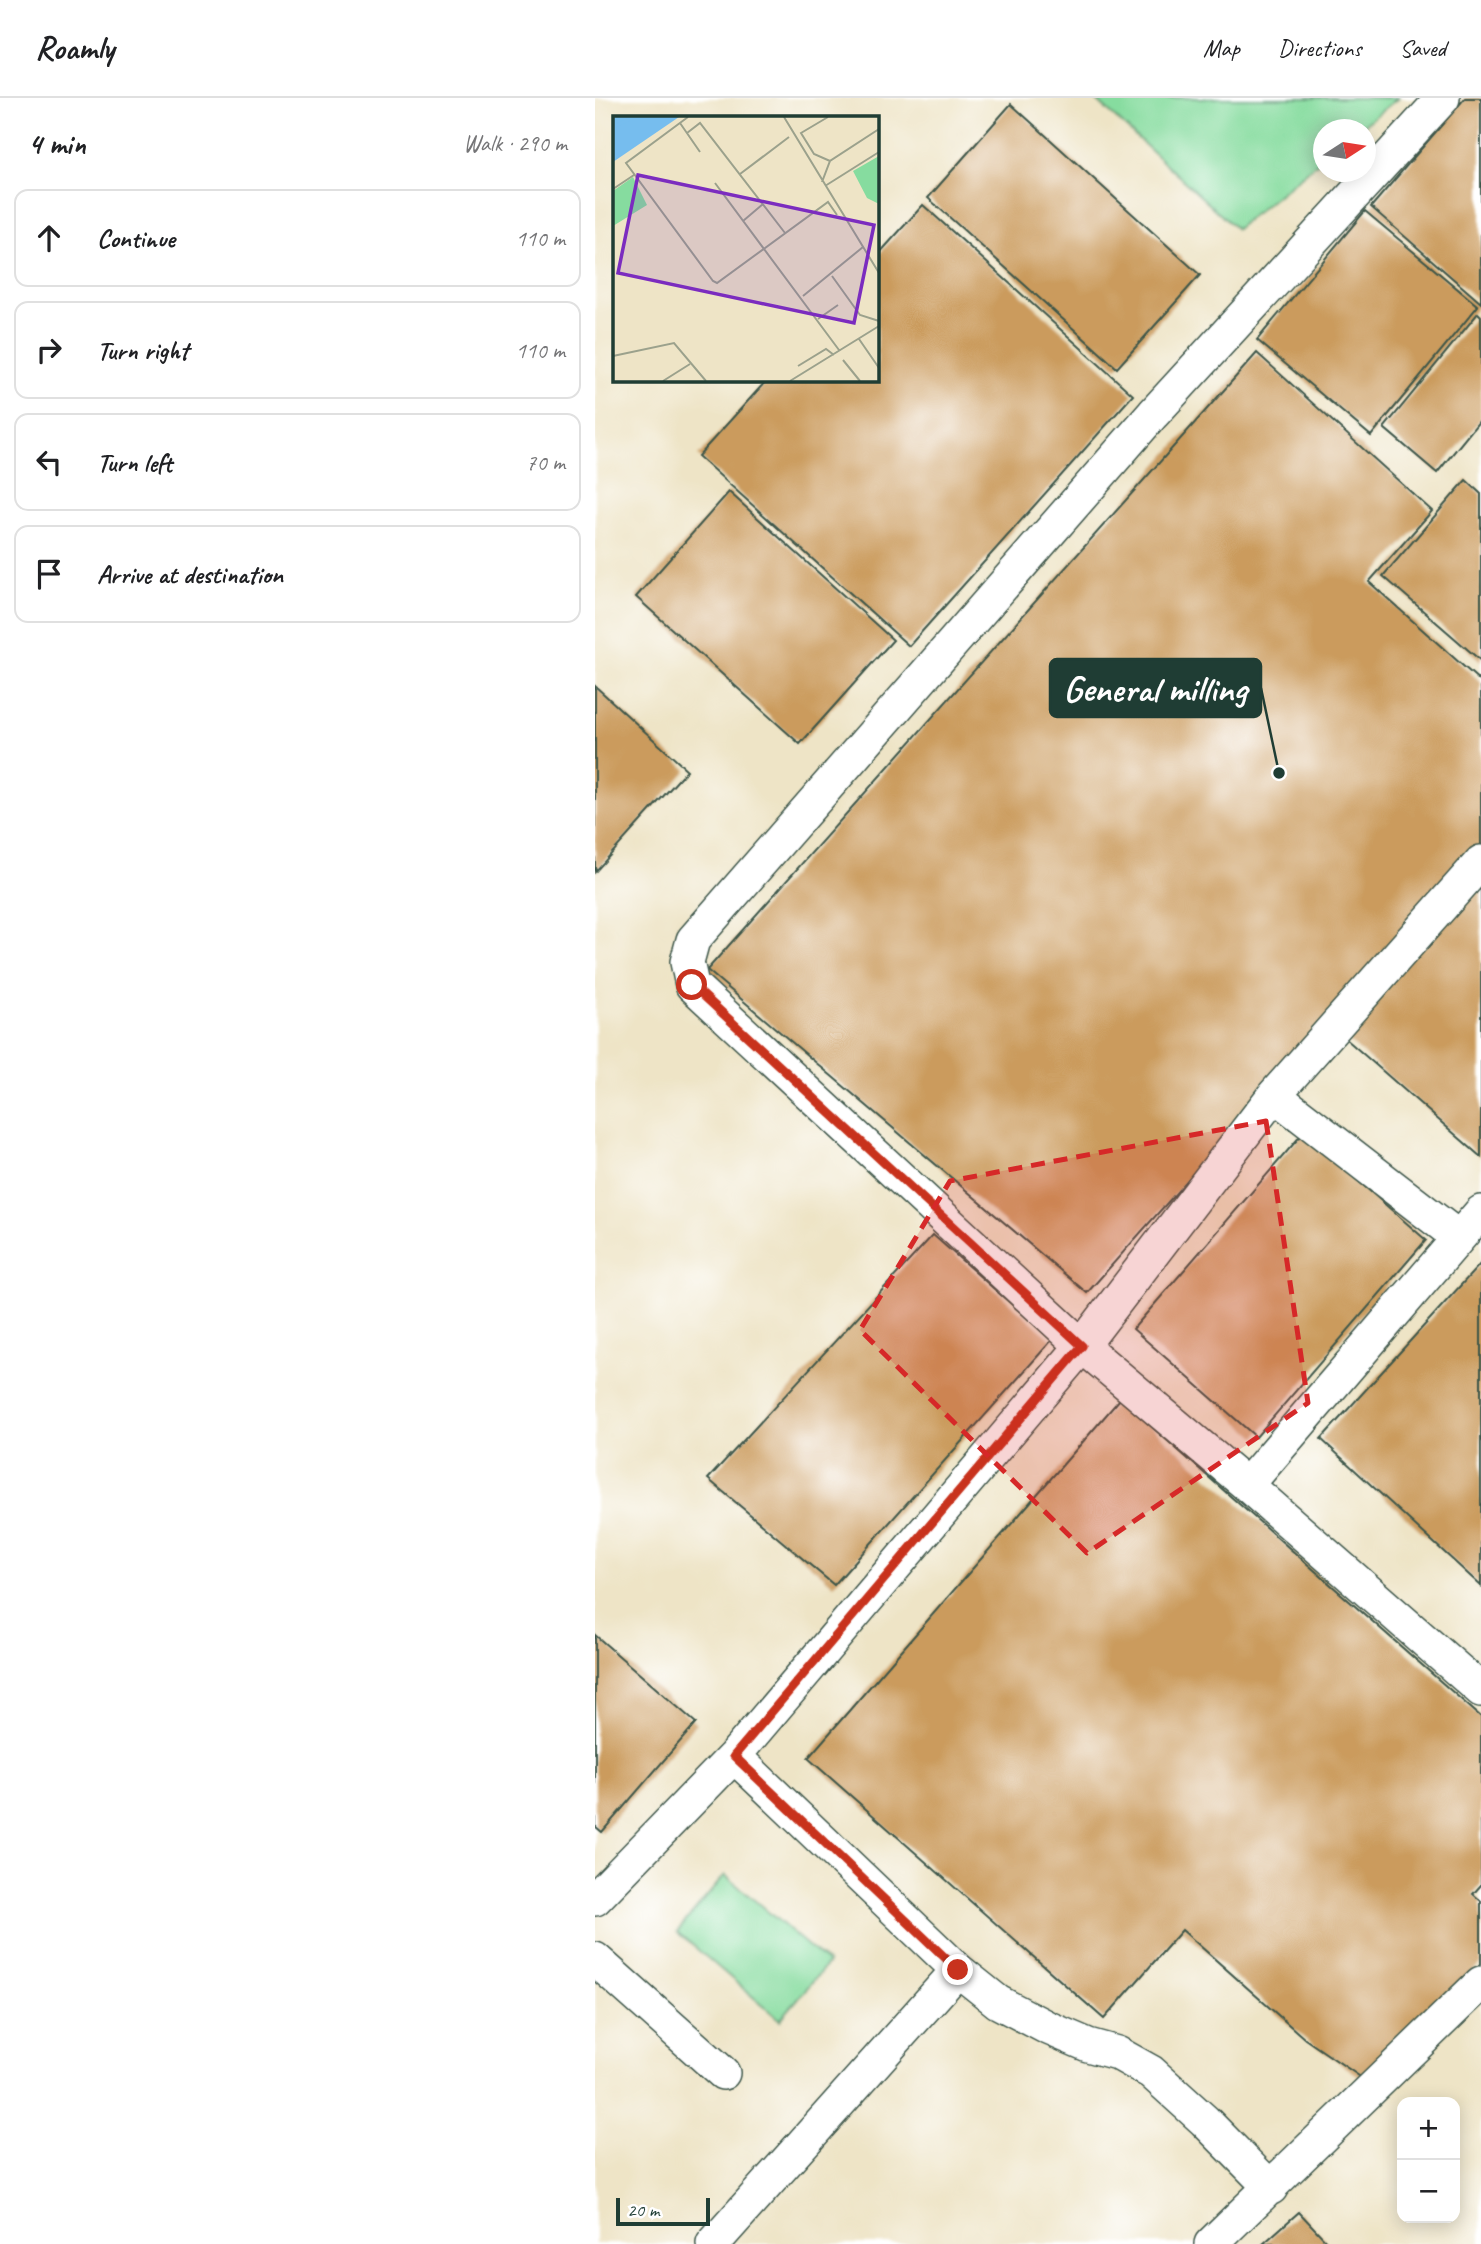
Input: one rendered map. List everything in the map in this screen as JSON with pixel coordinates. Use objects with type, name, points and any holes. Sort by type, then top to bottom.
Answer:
[{"type":"street","points":[[1443,98],[1143,425],[693,940],[687,962],[692,985],[1082,1346],[1247,1485],[1481,1690]]},
{"type":"street","points":[[595,1899],[734,1756],[1082,1346],[1274,1095],[1481,862]]},
{"type":"street","points":[[1274,1095],[1458,1237]]},
{"type":"street","points":[[1247,1485],[1481,1212]]},
{"type":"street","points":[[734,1756],[958,1970],[998,2002],[1078,2041],[1117,2053],[1151,2072],[1205,2121],[1271,2188]]},
{"type":"street","points":[[595,1959],[723,2073]]},
{"type":"street","points":[[713,2244],[958,1970]]},
{"type":"street","points":[[1211,2244],[1481,1983]]},
{"type":"highlighted area","points":[[1266,1121],[1308,1403],[1087,1553],[860,1330],[950,1181]]},
{"type":"green space","points":[[1094,98],[1398,98],[1372,119],[1313,119],[1313,166],[1236,229]]},
{"type":"green space","points":[[725,1875],[828,1963],[780,2020],[677,1932]]},
{"type":"building","points":[[1465,98],[1481,98],[1481,303],[1371,207]]},
{"type":"building","points":[[1011,104],[1200,275],[1117,368],[928,198]]},
{"type":"building","points":[[923,205],[1133,395],[909,646],[698,456],[765,382],[879,382],[879,254]]},
{"type":"building","points":[[1365,211],[1478,306],[1371,436],[1257,340]]},
{"type":"building","points":[[1478,313],[1481,316],[1481,419],[1437,473],[1384,428]]},
{"type":"building","points":[[1257,353],[1432,511],[1369,582],[1481,682],[1481,850],[1087,1293],[707,970]]},
{"type":"building","points":[[1466,480],[1481,494],[1481,661],[1383,576]]},
{"type":"building","points":[[729,492],[893,640],[800,744],[636,597]]},
{"type":"building","points":[[595,686],[687,770],[595,872]]},
{"type":"building","points":[[1481,867],[1481,1157],[1338,1032]]},
{"type":"building","points":[[1303,1133],[1426,1240],[1256,1437],[1133,1329]]},
{"type":"building","points":[[933,1235],[1052,1340],[834,1585],[708,1479]]},
{"type":"building","points":[[1481,1263],[1481,1586],[1321,1439]]},
{"type":"building","points":[[1120,1399],[1481,1717],[1481,1885],[1473,1894],[1481,1901],[1481,1964],[1362,2078],[1305,2039],[1182,1930],[1104,2019],[808,1758]]},
{"type":"building","points":[[595,1635],[696,1723],[602,1832],[595,1826]]},
{"type":"building","points":[[1299,2212],[1329,2244],[1263,2244]]},
{"type":"place","name":"General milling","points":[[1279,773]]},
{"type":"route","points":[[692,985],[1082,1346],[734,1756],[958,1970]]}]
